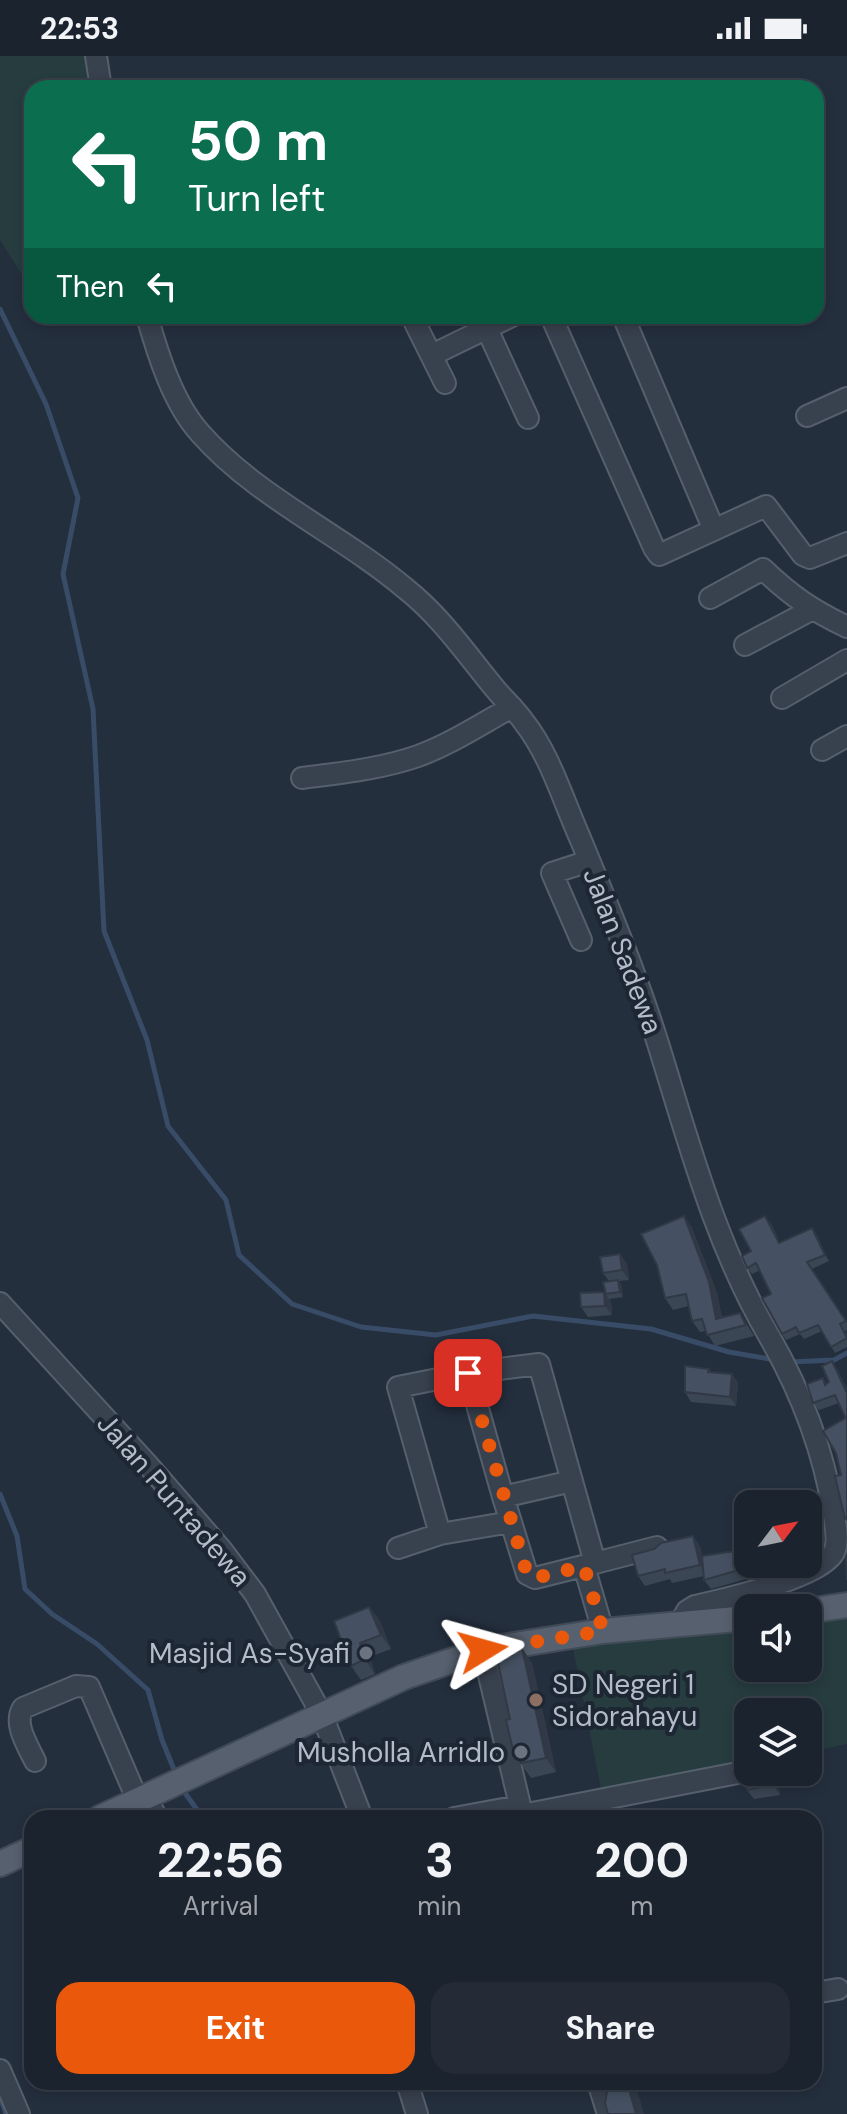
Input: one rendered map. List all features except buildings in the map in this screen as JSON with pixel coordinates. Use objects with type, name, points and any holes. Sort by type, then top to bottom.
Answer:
[{"type":"main road","points":[[822,1609],[847,1605]]},
{"type":"main road","points":[[147,1806],[322,1715],[404,1677],[483,1650],[603,1631],[734,1619]]},
{"type":"main road","points":[[0,1864],[24,1853]]},
{"type":"street","points":[[96,56],[100,80]]},
{"type":"street","name":"Jalan Sadewa","points":[[150,324],[178,399],[197,431],[234,467],[377,565],[411,592],[527,725],[543,753],[613,917],[659,1047],[715,1227],[790,1373],[821,1453],[836,1534],[836,1549],[831,1557],[796,1577],[695,1606],[687,1611],[680,1623]]},
{"type":"street","points":[[416,324],[445,383]]},
{"type":"street","points":[[432,355],[481,324]]},
{"type":"street","points":[[485,324],[528,418]]},
{"type":"street","points":[[555,324],[659,555],[766,506],[803,555],[810,558],[847,543]]},
{"type":"street","points":[[626,324],[714,530]]},
{"type":"street","points":[[807,416],[847,398]]},
{"type":"street","points":[[710,598],[763,569],[789,595],[811,610],[847,627]]},
{"type":"street","points":[[745,645],[811,610]]},
{"type":"street","points":[[782,698],[847,660]]},
{"type":"street","points":[[302,778],[348,772],[416,756],[446,744],[512,707]]},
{"type":"street","points":[[822,750],[847,736]]},
{"type":"street","points":[[581,940],[552,873],[589,861]]},
{"type":"street","name":"Jalan Puntadewa","points":[[0,1303],[149,1466],[255,1594],[322,1715],[359,1810]]},
{"type":"street","points":[[440,1534],[398,1387],[468,1373],[539,1364],[572,1481],[603,1631]]},
{"type":"street","points":[[468,1373],[527,1574],[535,1578],[657,1547]]},
{"type":"street","points":[[503,1497],[572,1481]]},
{"type":"street","points":[[398,1548],[440,1534],[511,1522]]},
{"type":"street","points":[[483,1650],[521,1810]]},
{"type":"street","points":[[35,1761],[20,1728],[19,1715],[23,1708],[76,1686],[89,1687],[147,1806]]},
{"type":"street","points":[[538,1810],[734,1774]]},
{"type":"street","points":[[822,1992],[838,1989]]},
{"type":"street","points":[[0,2070],[19,2114]]},
{"type":"street","points":[[410,2090],[417,2114]]},
{"type":"street","points":[[600,2090],[608,2114]]},
{"type":"green space","points":[[0,56],[87,56],[91,80],[24,80],[24,278],[0,240]]},
{"type":"green space","points":[[847,1614],[847,1744],[822,1749],[822,1698],[734,1698],[734,1767],[602,1794],[573,1648],[734,1629],[734,1682],[822,1682],[822,1617]]},
{"type":"waterway","points":[[0,309],[46,404],[78,498],[63,574],[93,709],[104,931],[147,1040],[168,1126],[226,1200],[239,1255],[292,1304],[361,1327],[436,1335],[533,1316],[651,1329],[729,1352],[776,1360]]},
{"type":"waterway","points":[[790,1362],[834,1360],[847,1353]]},
{"type":"waterway","points":[[0,1494],[17,1536],[25,1589],[52,1614],[97,1644],[148,1690],[175,1772]]},
{"type":"waterway","points":[[185,1793],[197,1810]]},
{"type":"waterway","points":[[0,2097],[6,2114]]},
{"type":"place","name":"Masjid As-Syafi","points":[[366,1653]]},
{"type":"place","name":"SD Negeri 1 Sidorahayu","points":[[536,1700]]},
{"type":"place","name":"Musholla Arridlo","points":[[521,1752]]},
{"type":"route","points":[[468,1373],[527,1574],[535,1578],[584,1566],[603,1631],[483,1650]]}]
